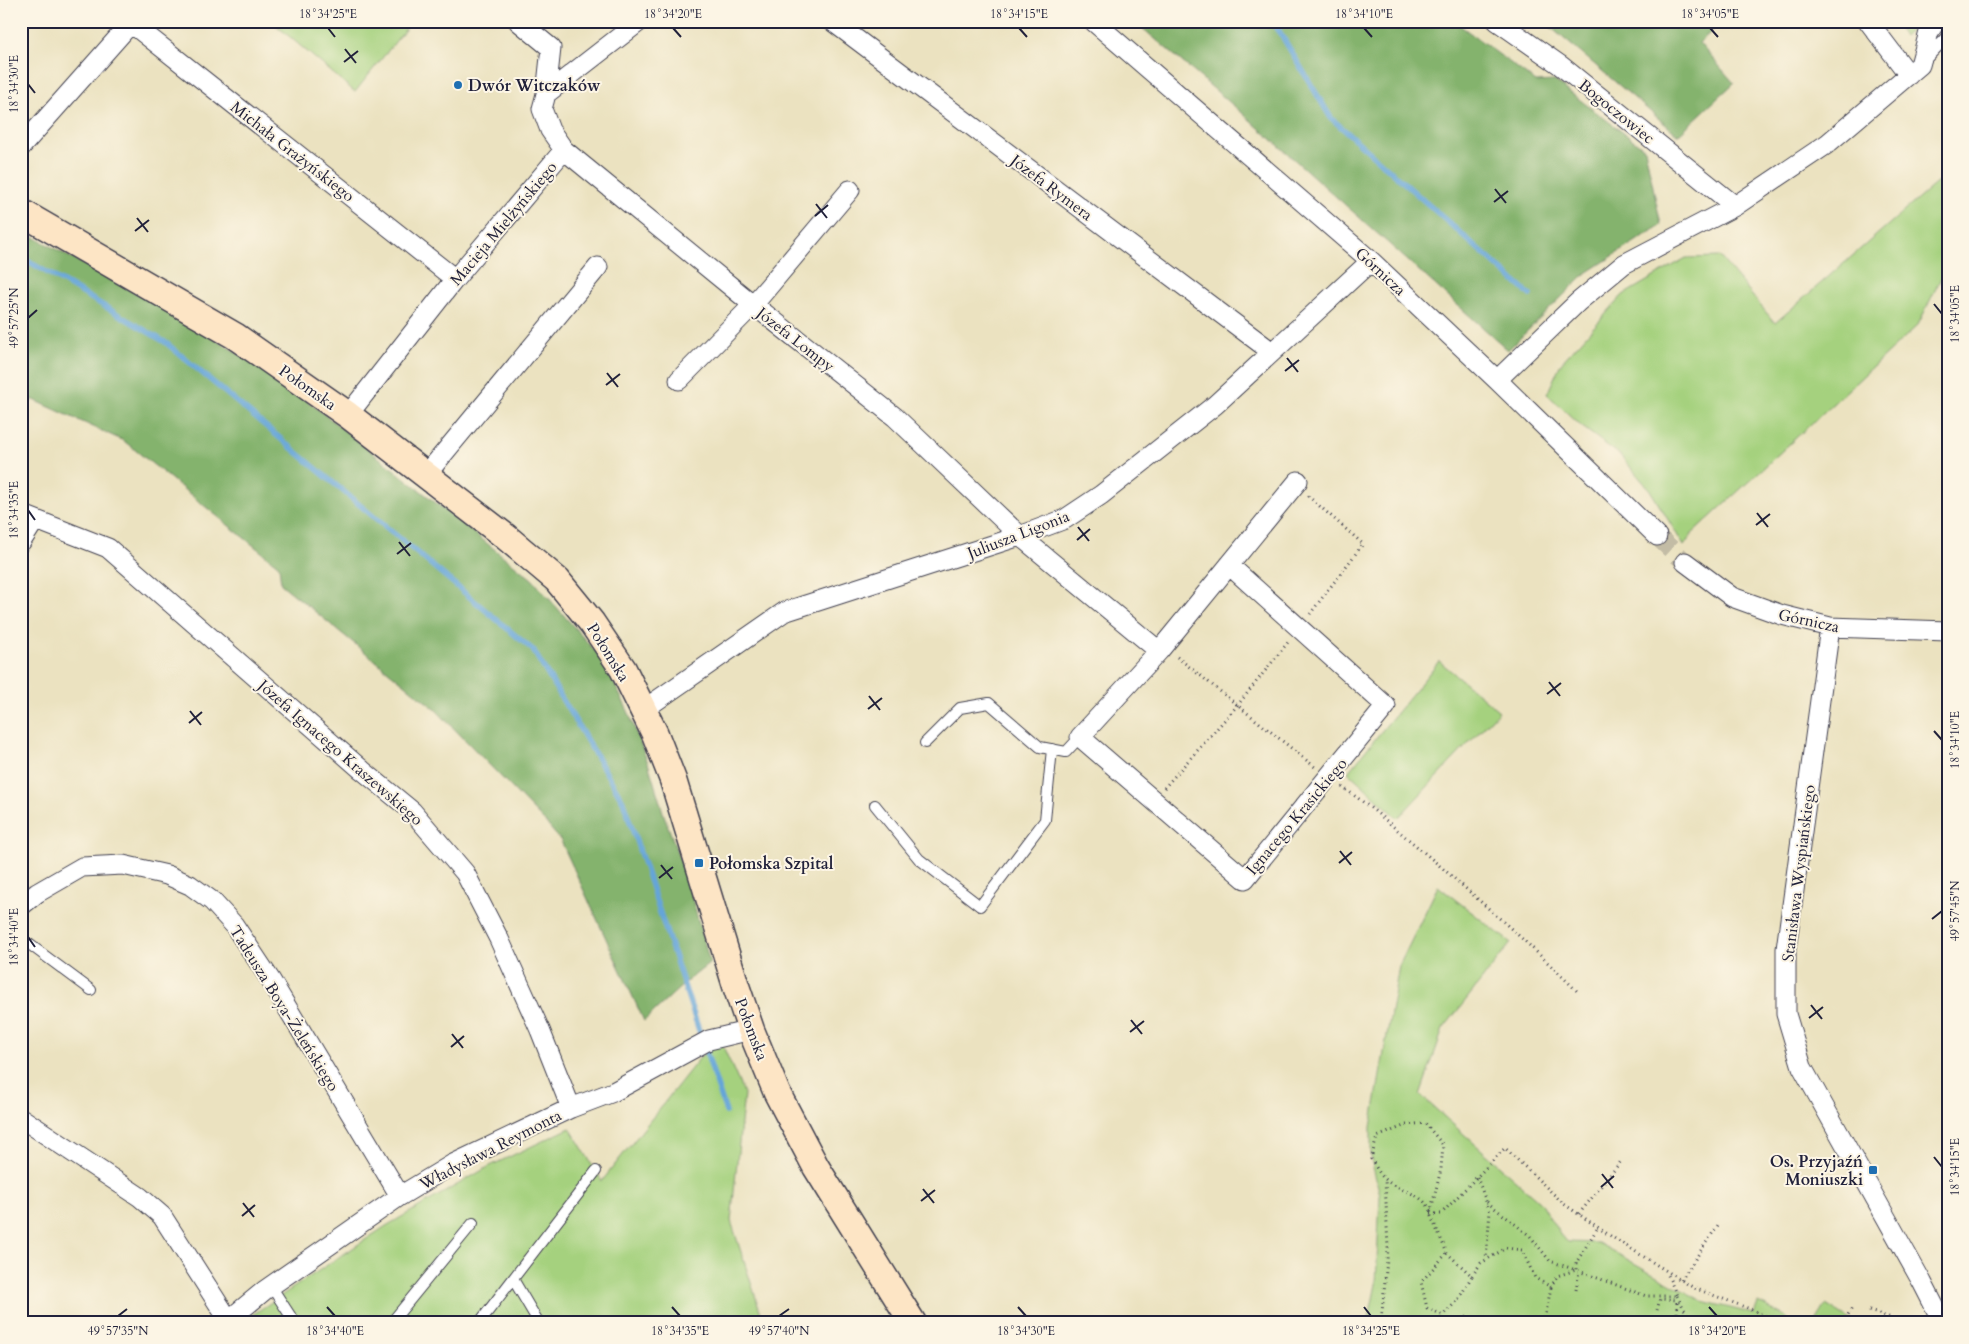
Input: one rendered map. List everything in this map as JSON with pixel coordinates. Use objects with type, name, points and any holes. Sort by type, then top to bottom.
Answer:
[{"type":"street","points":[[518,21],[551,48],[546,94]]},
{"type":"street","points":[[546,94],[640,21]]},
{"type":"street","name":"Józefa Rymera","points":[[832,21],[1272,352]]},
{"type":"street","name":"Górnicza","points":[[1093,21],[1371,261],[1497,380],[1657,536]]},
{"type":"street","name":"Bogoczowiec","points":[[1497,21],[1560,65],[1735,206]]},
{"type":"street","points":[[1868,21],[1915,70]]},
{"type":"street","points":[[1497,380],[1578,302],[1624,264],[1735,206],[1827,144],[1915,70],[1929,32],[1936,21]]},
{"type":"street","name":"Michała Grażyńskiego","points":[[21,147],[131,22],[456,279]]},
{"type":"street","name":"Macieja Mielżyńskiego","points":[[348,415],[456,279],[564,150],[550,130],[542,109],[546,94]]},
{"type":"street","name":"Józefa Lompy","points":[[564,150],[753,305],[895,418],[1020,536]]},
{"type":"street","points":[[679,380],[753,305],[850,190]]},
{"type":"street","name":"Połomska","points":[[21,212],[235,336],[348,415],[506,536],[557,580],[592,623],[622,669],[643,710],[673,780],[751,1030],[776,1093],[816,1167],[913,1323]]},
{"type":"street","name":"Juliusza Ligonia","points":[[643,710],[784,612],[1020,536],[1065,519],[1101,495],[1216,405],[1371,261]]},
{"type":"street","points":[[426,476],[598,267]]},
{"type":"street","points":[[1080,737],[1161,648],[1296,482]]},
{"type":"street","points":[[21,542],[28,517]]},
{"type":"street","name":"Józefa Ignacego Kraszewskiego","points":[[28,517],[108,548],[362,770],[412,811],[466,873],[540,1030],[572,1108]]},
{"type":"street","points":[[1020,536],[1161,648]]},
{"type":"street","name":"Górnicza","points":[[1684,562],[1732,597],[1782,615],[1830,627],[1948,631]]},
{"type":"street","name":"Ignacego Krasickiego","points":[[1080,737],[1245,879],[1386,706],[1229,565]]},
{"type":"street","name":"Stanisława Wyspiańskiego","points":[[1830,627],[1786,949],[1786,1014],[1802,1067],[1943,1323]]},
{"type":"street","name":"Tadeusza Boya-Żeleńskiego","points":[[21,906],[37,893],[82,867],[123,865],[167,875],[190,885],[212,901],[234,926],[270,979],[400,1196]]},
{"type":"street","name":"Władysława Reymonta","points":[[226,1321],[271,1286],[400,1196],[454,1164],[572,1108],[613,1092],[709,1040],[751,1030]]},
{"type":"street","points":[[21,1118],[140,1197],[162,1216],[226,1321]]},
{"type":"lane","points":[[1915,70],[1948,36]]},
{"type":"lane","points":[[926,743],[960,708],[989,702],[1040,747],[1066,752],[1080,737]]},
{"type":"lane","points":[[875,805],[919,859],[980,906],[1045,820],[1052,749]]},
{"type":"lane","points":[[21,938],[91,990]]},
{"type":"lane","points":[[479,1323],[596,1171]]},
{"type":"lane","points":[[391,1323],[473,1224]]},
{"type":"lane","points":[[514,1279],[539,1323]]},
{"type":"lane","points":[[271,1286],[295,1323]]},
{"type":"path","points":[[1154,800],[1237,706],[1300,628],[1363,544],[1296,482]]},
{"type":"path","points":[[1161,648],[1328,777],[1364,802],[1446,870],[1525,940],[1579,993]]},
{"type":"path","points":[[1431,1212],[1441,1169],[1444,1145],[1425,1123],[1406,1125],[1377,1136],[1371,1159],[1384,1179],[1405,1192],[1419,1196],[1431,1212],[1447,1253],[1472,1276]]},
{"type":"path","points":[[1431,1212],[1441,1214],[1505,1148],[1564,1204],[1666,1271],[1694,1288],[1753,1310],[1779,1323]]},
{"type":"path","points":[[1578,1214],[1622,1160]]},
{"type":"path","points":[[1477,1177],[1490,1212],[1486,1260]]},
{"type":"path","points":[[1381,1323],[1388,1250],[1384,1179]]},
{"type":"path","points":[[1487,1202],[1530,1236],[1550,1261],[1646,1296],[1677,1298]]},
{"type":"path","points":[[1681,1280],[1718,1225]]},
{"type":"path","points":[[1576,1290],[1578,1270],[1576,1263],[1598,1227]]},
{"type":"path","points":[[1439,1323],[1442,1315],[1458,1300],[1480,1263],[1506,1248],[1522,1250],[1535,1278],[1551,1287]]},
{"type":"path","points":[[1442,1315],[1427,1308],[1422,1282],[1447,1253]]},
{"type":"path","points":[[1544,1323],[1551,1287],[1557,1276],[1578,1270]]},
{"type":"path","points":[[1666,1271],[1677,1298],[1692,1323]]},
{"type":"path","points":[[1657,1310],[1660,1299],[1677,1298]]},
{"type":"path","points":[[1677,1298],[1677,1323]]},
{"type":"path","points":[[1843,1323],[1852,1308]]},
{"type":"path","points":[[1869,1311],[1908,1323]]},
{"type":"path","points":[[1447,1323],[1468,1317]]},
{"type":"green space","points":[[271,21],[412,21],[355,92]]},
{"type":"green space","points":[[1134,21],[1454,21],[1536,82],[1555,81],[1645,149],[1661,225],[1585,274],[1508,350],[1241,112]]},
{"type":"green space","points":[[1554,21],[1707,21],[1714,29],[1699,43],[1734,83],[1678,135],[1549,26]]},
{"type":"green space","points":[[1892,21],[1920,21],[1904,36]]},
{"type":"green space","points":[[1948,173],[1948,269],[1942,276],[1918,325],[1692,534],[1684,546],[1650,490],[1620,455],[1581,426],[1547,394],[1561,363],[1623,295],[1686,258],[1720,257],[1775,323]]},
{"type":"green space","points":[[21,230],[190,323],[286,384],[532,579],[602,659],[628,711],[648,763],[687,880],[710,963],[686,982],[644,1021],[561,841],[545,822],[435,709],[281,584],[279,566],[124,441],[32,399],[26,411],[21,408]]},
{"type":"green space","points":[[1439,661],[1499,711],[1398,818],[1348,772]]},
{"type":"green space","points":[[1438,886],[1511,943],[1443,1029],[1420,1095],[1540,1202],[1561,1236],[1568,1242],[1598,1243],[1702,1301],[1754,1314],[1758,1303],[1785,1316],[1791,1323],[1368,1323],[1376,1284],[1380,1195],[1371,1159],[1371,1127],[1399,966]]},
{"type":"green space","points":[[718,1035],[744,1094],[731,1221],[764,1323],[240,1323],[386,1226],[488,1167],[570,1128],[602,1181]]},
{"type":"green space","points":[[1826,1305],[1850,1320],[1848,1323],[1815,1323]]},
{"type":"waterway","points":[[1273,21],[1331,118],[1530,295]]},
{"type":"waterway","points":[[21,257],[165,342],[533,650],[623,801],[726,1112]]},
{"type":"tunnel","points":[[1657,536],[1685,562]]},
{"type":"place","name":"Dwór Witczaków","points":[[458,85]]},
{"type":"place","name":"Połomska Szpital","points":[[699,863]]},
{"type":"place","name":"Os. Przyjaźń Moniuszki","points":[[1873,1170]]}]
